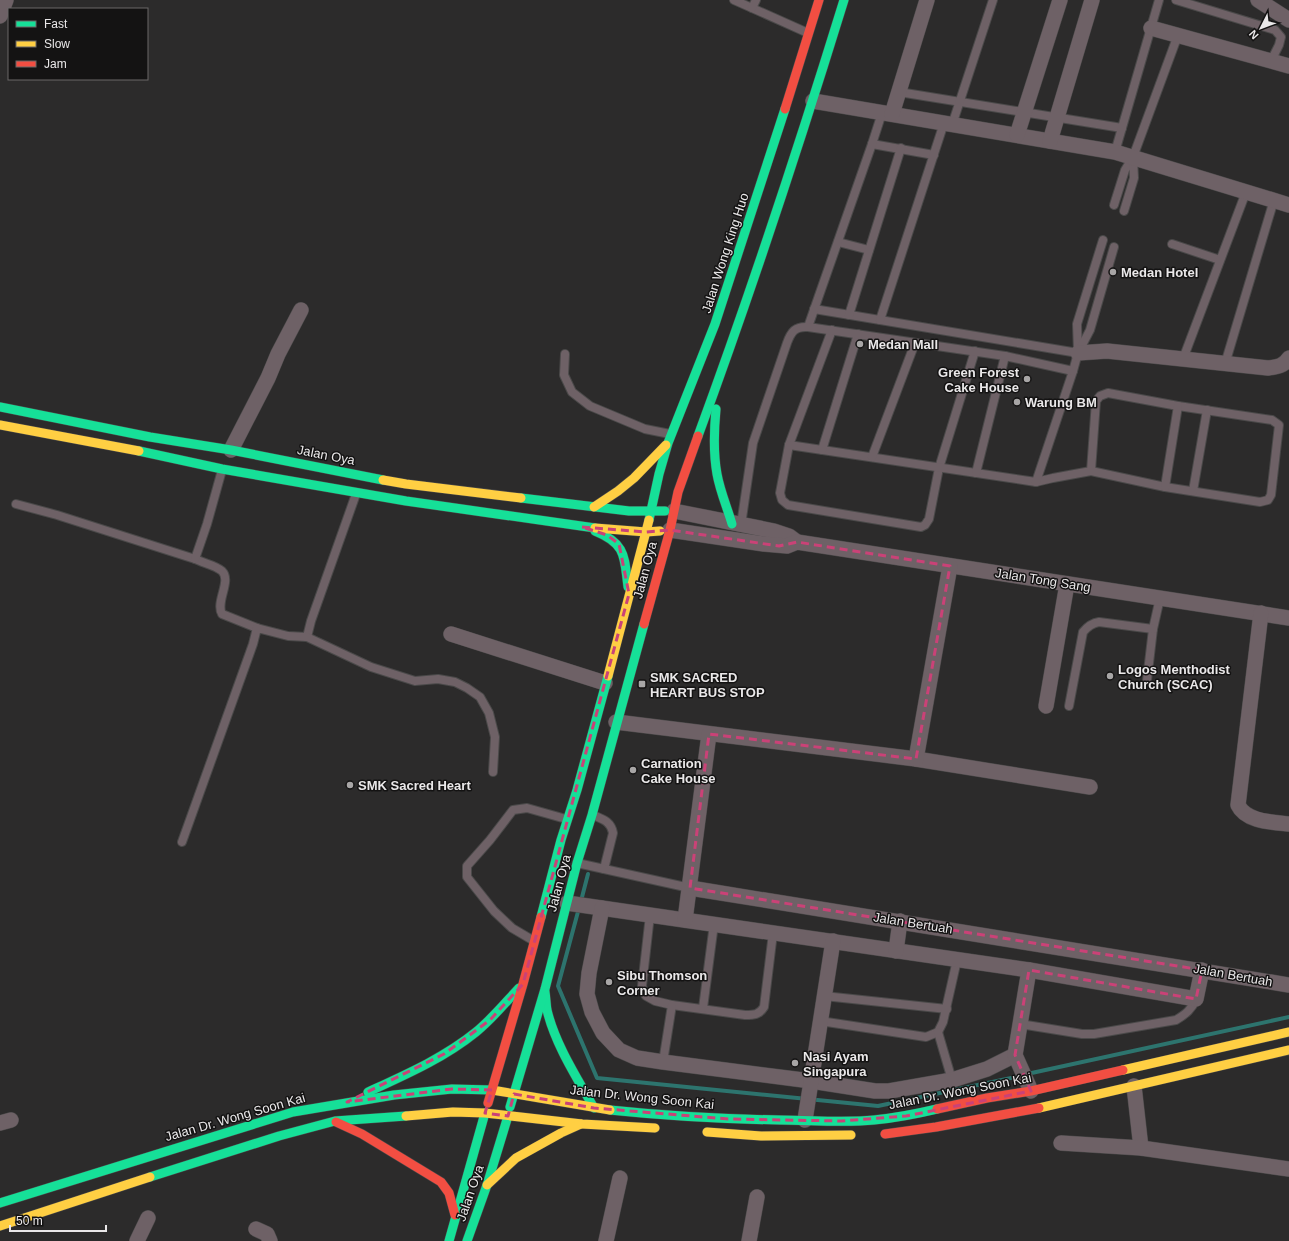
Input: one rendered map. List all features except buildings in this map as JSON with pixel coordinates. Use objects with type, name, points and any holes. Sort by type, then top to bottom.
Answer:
[{"type":"main road","name":"Jalan Wong King Huo","points":[[650,511],[670,438],[715,324],[819,0]]},
{"type":"main road","points":[[674,511],[678,492],[718,382],[813,101],[844,0]]},
{"type":"main road","points":[[718,382],[713,438],[714,452],[719,482],[727,505],[736,524]]},
{"type":"main road","name":"Jalan Oya","points":[[0,406],[150,437],[231,450],[406,484],[629,511],[674,511],[592,815],[577,863],[583,905],[545,989],[487,1185],[467,1241]]},
{"type":"main road","name":"Jalan Oya","points":[[0,425],[146,452],[222,469],[406,501],[582,527],[646,532],[670,530]]},
{"type":"main road","points":[[594,507],[634,478],[670,438]]},
{"type":"main road","name":"Jalan Oya","points":[[449,1241],[455,1215],[523,984],[646,532],[650,511]]},
{"type":"main road","points":[[582,527],[607,535],[619,544],[622,550],[629,594]]},
{"type":"main road","points":[[347,1102],[444,1054],[490,1020],[523,984]]},
{"type":"main road","points":[[545,989],[548,1012],[562,1049],[594,1108]]},
{"type":"main road","name":"Jalan Dr. Wong Soon Kai","points":[[0,1203],[286,1114],[347,1102],[394,1095],[452,1089],[492,1090],[594,1108],[650,1114],[728,1119],[873,1120],[906,1116],[987,1098],[1028,1085],[1289,1032]]},
{"type":"main road","points":[[874,1135],[958,1124],[1134,1086],[1224,1063],[1289,1050]]},
{"type":"main road","points":[[0,1226],[279,1136],[335,1121],[453,1112],[485,1113],[582,1124],[665,1129]]},
{"type":"main road","points":[[335,1121],[362,1134],[441,1182],[446,1186],[450,1193],[455,1215]]},
{"type":"main road","points":[[487,1185],[516,1158],[561,1133],[582,1124]]},
{"type":"main road","points":[[695,1131],[761,1136],[861,1135]]},
{"type":"street","points":[[0,16],[6,0]]},
{"type":"street","points":[[887,114],[899,92],[927,0]]},
{"type":"street","points":[[1017,135],[1060,0]]},
{"type":"street","points":[[1050,141],[1092,0]]},
{"type":"street","points":[[1258,0],[1289,20]]},
{"type":"street","points":[[1151,28],[1289,66]]},
{"type":"street","points":[[813,101],[1115,152],[1289,205]]},
{"type":"street","points":[[231,450],[301,310]]},
{"type":"street","points":[[1078,353],[1107,351],[1268,368],[1283,365],[1289,358]]},
{"type":"street","name":"Jalan Tong Sang","points":[[674,511],[789,536],[797,542],[1289,618]]},
{"type":"street","name":"Jalan Tong Sang","points":[[670,530],[764,544],[787,546],[797,542]]},
{"type":"street","points":[[916,759],[950,566]]},
{"type":"street","points":[[1046,706],[1067,584]]},
{"type":"street","points":[[1261,613],[1238,805],[1240,810],[1251,818],[1289,824]]},
{"type":"street","points":[[452,634],[605,683]]},
{"type":"street","points":[[616,722],[916,759],[1090,787]]},
{"type":"street","points":[[686,920],[709,734]]},
{"type":"street","name":"Jalan Bertuah","points":[[690,888],[1289,985]]},
{"type":"street","points":[[1016,1059],[952,1080],[889,1091],[809,1092],[637,1058],[619,1050],[603,1033],[592,1012],[587,994],[589,973],[583,905],[1029,970],[1196,999],[1202,970]]},
{"type":"street","points":[[896,951],[900,921]]},
{"type":"street","points":[[805,1120],[832,941]]},
{"type":"street","points":[[1028,1085],[1016,1059],[1029,970]]},
{"type":"street","points":[[1134,1086],[1140,1148]]},
{"type":"street","points":[[1061,1143],[1140,1148],[1289,1169]]},
{"type":"street","points":[[606,1241],[620,1178]]},
{"type":"street","points":[[749,1241],[757,1197]]},
{"type":"street","points":[[137,1241],[148,1218]]},
{"type":"street","points":[[256,1229],[265,1232],[270,1241]]},
{"type":"lane","points":[[734,0],[808,34]]},
{"type":"lane","points":[[752,8],[756,0]]},
{"type":"lane","points":[[880,320],[934,155],[960,102],[993,0]]},
{"type":"lane","points":[[1115,152],[1159,0]]},
{"type":"lane","points":[[1176,0],[1275,30],[1281,37],[1279,46],[1271,61]]},
{"type":"lane","points":[[1114,205],[1125,170],[1133,157],[1178,35]]},
{"type":"lane","points":[[899,92],[1122,128]]},
{"type":"lane","points":[[808,327],[872,144],[887,114]]},
{"type":"lane","points":[[872,144],[934,155]]},
{"type":"lane","points":[[848,315],[901,148]]},
{"type":"lane","points":[[1124,211],[1134,178],[1133,157]]},
{"type":"lane","points":[[1183,359],[1246,192]]},
{"type":"lane","points":[[1224,364],[1274,200]]},
{"type":"lane","points":[[1078,353],[1077,324],[1103,240]]},
{"type":"lane","points":[[838,242],[869,250]]},
{"type":"lane","points":[[1172,244],[1220,260]]},
{"type":"lane","points":[[1036,482],[1078,353],[1090,330],[1114,247]]},
{"type":"lane","points":[[814,309],[1078,353]]},
{"type":"lane","points":[[736,524],[753,443],[791,332],[795,329],[808,327],[975,351],[1073,371]]},
{"type":"lane","points":[[832,330],[789,446],[780,493],[782,500],[788,505],[921,527],[925,525],[929,519],[939,468],[975,351]]},
{"type":"lane","points":[[822,450],[858,334]]},
{"type":"lane","points":[[872,458],[915,343]]},
{"type":"lane","points":[[565,354],[564,375],[572,392],[590,406],[644,429],[670,438]]},
{"type":"lane","points":[[976,473],[1005,356]]},
{"type":"lane","points":[[789,446],[1036,482],[1091,471],[1165,487],[1260,502],[1268,500],[1271,495],[1279,425],[1272,420],[1178,406],[1108,393],[1100,396],[1096,401],[1091,471]]},
{"type":"lane","points":[[1165,487],[1178,406]]},
{"type":"lane","points":[[1193,491],[1206,410]]},
{"type":"lane","points":[[195,559],[207,524],[222,469]]},
{"type":"lane","points":[[307,637],[311,621],[356,492]]},
{"type":"lane","points":[[16,504],[57,515],[195,559],[217,568],[226,578],[220,605],[220,611],[222,614],[257,628],[288,636],[307,637],[371,667],[415,680],[438,679],[455,682],[480,698],[489,713],[495,738],[493,772]]},
{"type":"lane","points":[[1147,680],[1160,598]]},
{"type":"lane","points":[[1070,706],[1083,632],[1087,627],[1094,622],[1099,622],[1154,629]]},
{"type":"lane","points":[[182,842],[253,644],[257,628]]},
{"type":"lane","points":[[534,942],[512,928],[494,911],[467,877],[467,866],[490,840],[499,826],[513,810],[527,808],[568,820]]},
{"type":"lane","points":[[592,815],[608,822],[613,833],[604,870]]},
{"type":"lane","points":[[577,863],[690,888]]},
{"type":"lane","points":[[650,915],[642,986],[643,991],[650,999],[672,1005],[703,1008],[745,1015],[756,1015],[760,1013],[764,1007],[773,933]]},
{"type":"lane","points":[[703,1008],[714,924]]},
{"type":"lane","points":[[820,1021],[926,1037],[938,1032],[947,1009],[957,960]]},
{"type":"lane","points":[[824,996],[947,1009]]},
{"type":"lane","points":[[1020,1024],[1082,1034],[1094,1034],[1176,1020],[1185,1015],[1192,1008],[1196,999]]},
{"type":"lane","points":[[663,1062],[672,1005]]},
{"type":"lane","points":[[938,1032],[952,1080]]},
{"type":"highlighted area","points":[[582,527],[646,532],[670,530],[779,546],[797,542],[950,566],[916,759],[709,734],[690,888],[1202,970],[1196,999],[1029,970],[1015,1055],[1031,1091],[906,1116],[841,1121],[728,1119],[594,1108],[514,1094],[508,1116],[485,1113],[492,1090],[452,1089],[347,1102],[444,1054],[490,1020],[523,984],[629,594],[619,544],[607,535]]},
{"type":"waterway","points":[[581,901],[588,874]]},
{"type":"waterway","points":[[579,908],[558,986],[597,1078],[878,1106],[1020,1076]]},
{"type":"waterway","points":[[1027,1074],[1289,1017]]},
{"type":"traffic: fast","points":[[698,436],[774,219],[844,0]]},
{"type":"traffic: fast","points":[[649,520],[659,474],[668,443],[715,324],[785,109]]},
{"type":"traffic: fast","points":[[0,407],[150,437],[231,450],[383,480]]},
{"type":"traffic: fast","points":[[716,409],[714,441],[717,474],[732,524]]},
{"type":"traffic: fast","points":[[139,451],[222,469],[406,501],[595,528]]},
{"type":"traffic: fast","points":[[521,498],[629,511],[665,511]]},
{"type":"traffic: fast","points":[[595,531],[613,541],[622,553],[626,567],[628,587]]},
{"type":"traffic: fast","points":[[510,1107],[545,989],[577,863],[592,815],[644,624]]},
{"type":"traffic: fast","points":[[541,917],[561,840],[577,790],[608,676]]},
{"type":"traffic: fast","points":[[368,1092],[438,1058],[451,1050],[488,1022],[519,988]]},
{"type":"traffic: fast","points":[[545,992],[547,1010],[555,1035],[594,1108]]},
{"type":"traffic: fast","points":[[0,1203],[293,1112],[394,1095],[452,1089],[492,1090]]},
{"type":"traffic: fast","points":[[610,1110],[759,1120],[862,1121],[906,1116],[937,1109]]},
{"type":"traffic: fast","points":[[449,1241],[485,1113]]},
{"type":"traffic: fast","points":[[150,1177],[279,1136],[335,1121],[406,1116]]},
{"type":"traffic: fast","points":[[467,1241],[487,1185],[508,1116]]},
{"type":"traffic: slow","points":[[0,425],[139,451]]},
{"type":"traffic: slow","points":[[594,507],[634,478],[666,445]]},
{"type":"traffic: slow","points":[[383,480],[521,498]]},
{"type":"traffic: slow","points":[[608,676],[649,520]]},
{"type":"traffic: slow","points":[[595,528],[646,532],[660,531]]},
{"type":"traffic: slow","points":[[1123,1070],[1289,1032]]},
{"type":"traffic: slow","points":[[1039,1108],[1289,1050]]},
{"type":"traffic: slow","points":[[492,1090],[610,1110]]},
{"type":"traffic: slow","points":[[406,1116],[453,1112],[485,1113],[582,1124],[655,1128]]},
{"type":"traffic: slow","points":[[487,1185],[516,1158],[561,1133],[581,1124]]},
{"type":"traffic: slow","points":[[707,1132],[761,1136],[851,1135]]},
{"type":"traffic: slow","points":[[0,1226],[150,1177]]},
{"type":"traffic: jam","points":[[785,109],[819,0]]},
{"type":"traffic: jam","points":[[644,624],[670,530],[678,492],[698,436]]},
{"type":"traffic: jam","points":[[488,1103],[541,917]]},
{"type":"traffic: jam","points":[[937,1109],[987,1098],[1031,1091],[1123,1070]]},
{"type":"traffic: jam","points":[[885,1134],[936,1127],[1039,1108]]},
{"type":"traffic: jam","points":[[336,1122],[362,1134],[441,1182],[449,1193],[455,1215]]},
{"type":"place","name":"Medan Hotel","points":[[1113,272]]},
{"type":"place","name":"Medan Mall","points":[[860,344]]},
{"type":"place","name":"Green Forest Cake House","points":[[1027,379]]},
{"type":"place","name":"Warung BM","points":[[1017,402]]},
{"type":"place","name":"Logos Menthodist Church (SCAC)","points":[[1110,676]]},
{"type":"place","name":"SMK SACRED HEART BUS STOP","points":[[642,684]]},
{"type":"place","name":"Carnation Cake House","points":[[633,770]]},
{"type":"place","name":"SMK Sacred Heart","points":[[350,785]]},
{"type":"place","name":"Sibu Thomson Corner","points":[[609,982]]},
{"type":"place","name":"Nasi Ayam Singapura","points":[[795,1063]]}]
